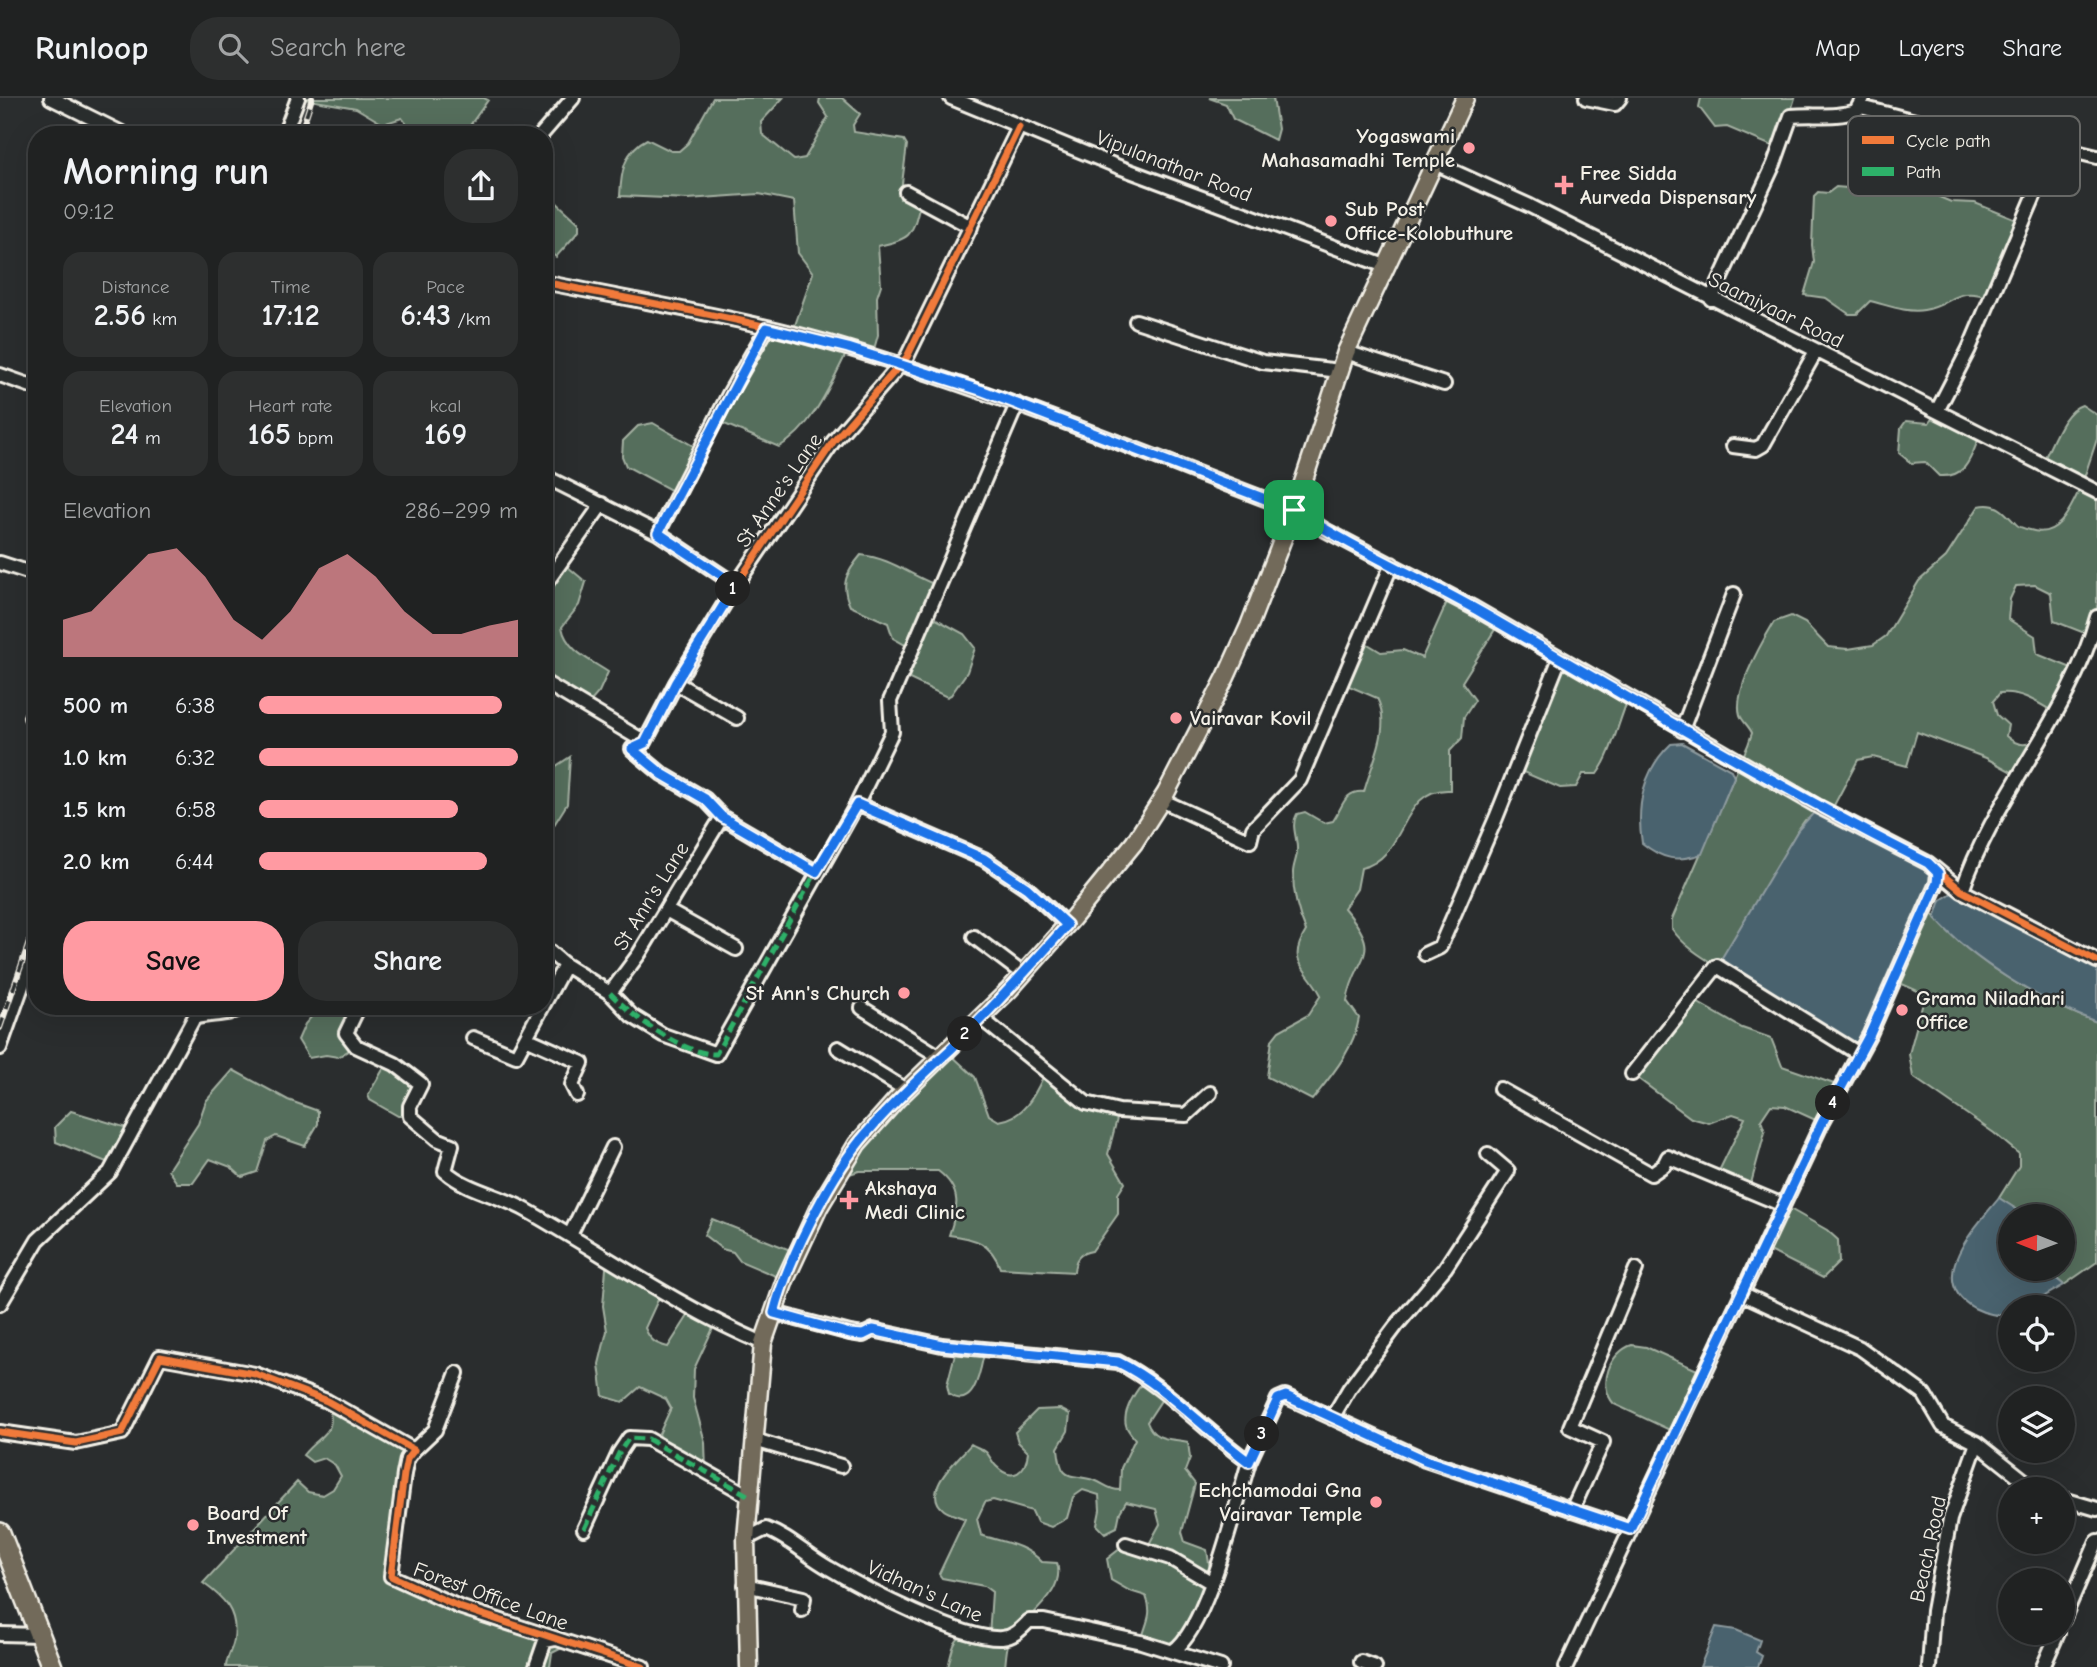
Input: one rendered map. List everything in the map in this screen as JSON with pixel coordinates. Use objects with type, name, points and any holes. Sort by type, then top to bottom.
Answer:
[{"type":"highway","points":[[0,1533],[52,1667]]},
{"type":"main road","points":[[749,1667],[746,1539],[763,1343],[780,1291],[819,1207],[857,1144],[906,1090],[981,1018],[1067,925],[1135,843],[1161,800],[1226,677],[1294,510],[1346,352],[1385,266],[1437,164],[1465,98]]},
{"type":"street","points":[[287,126],[298,98]]},
{"type":"street","points":[[549,126],[573,98]]},
{"type":"street","name":"Vipulanathar Road","points":[[951,98],[1019,127],[1385,266]]},
{"type":"street","points":[[1586,98],[1615,104],[1620,98]]},
{"type":"street","points":[[58,100],[108,126]]},
{"type":"street","points":[[1711,299],[1774,164],[1791,116],[1827,113],[1842,116],[1862,103],[1908,116]]},
{"type":"street","name":"St Anne's Lane","points":[[645,743],[676,682],[736,585],[833,442],[902,365],[1019,127]]},
{"type":"street","name":"Saamiyaar Road","points":[[1437,164],[1506,194],[2097,492]]},
{"type":"street","points":[[906,192],[971,227]]},
{"type":"street","points":[[1937,411],[1969,349],[2034,196]]},
{"type":"street","points":[[553,284],[766,328],[902,365],[1017,404],[1294,510],[1325,530],[1392,564],[1560,658],[1819,807],[1928,863],[1962,891],[2097,961]]},
{"type":"street","points":[[1136,321],[1263,362],[1340,371]]},
{"type":"street","points":[[658,533],[766,328]]},
{"type":"street","points":[[1733,446],[1756,449],[1763,445],[1816,351]]},
{"type":"street","points":[[1346,352],[1444,384]]},
{"type":"street","points":[[0,375],[28,385]]},
{"type":"street","points":[[553,955],[610,993],[632,1016],[663,1035],[716,1054],[816,872],[857,804],[892,732],[890,702],[1017,404]]},
{"type":"street","points":[[553,480],[658,533],[736,585]]},
{"type":"street","points":[[553,573],[602,504]]},
{"type":"street","points":[[0,563],[28,572]]},
{"type":"street","points":[[1161,800],[1250,841],[1253,829],[1300,780],[1392,564]]},
{"type":"street","points":[[1682,730],[1734,594]]},
{"type":"street","points":[[1962,891],[2003,805],[2069,693],[2089,646],[2097,617]]},
{"type":"street","points":[[1425,954],[1440,947],[1496,818],[1560,658]]},
{"type":"street","points":[[676,682],[737,718]]},
{"type":"street","points":[[553,687],[645,743]]},
{"type":"street","points":[[645,743],[632,749],[662,774],[705,799],[722,817],[816,872]]},
{"type":"street","points":[[857,804],[984,859],[1027,888],[1067,925]]},
{"type":"street","name":"St Ann's Lane","points":[[610,993],[666,910],[722,817]]},
{"type":"street","points":[[1566,1667],[1783,1205],[1895,981],[1937,883],[1938,873]]},
{"type":"street","points":[[666,910],[736,948]]},
{"type":"street","points":[[974,937],[1023,974]]},
{"type":"street","points":[[553,988],[565,965]]},
{"type":"street","points":[[1632,1074],[1717,966],[1859,1054]]},
{"type":"street","points":[[0,1048],[28,969]]},
{"type":"street","points":[[862,1008],[940,1057]]},
{"type":"street","points":[[0,1304],[38,1240],[110,1172],[190,1015]]},
{"type":"street","points":[[355,1015],[346,1033],[356,1046],[395,1064],[421,1083],[410,1106],[410,1116],[437,1139],[452,1146],[445,1171],[460,1184],[509,1200],[716,1322],[763,1343]]},
{"type":"street","points":[[473,1038],[516,1056],[539,1015]]},
{"type":"street","points":[[981,1018],[1086,1103],[1119,1111],[1186,1115],[1210,1093]]},
{"type":"street","points":[[526,1038],[582,1063],[572,1085],[577,1095]]},
{"type":"street","points":[[838,1048],[906,1090]]},
{"type":"street","points":[[1500,1089],[1651,1174],[1664,1164],[1668,1157],[1783,1205]]},
{"type":"street","points":[[570,1235],[613,1147]]},
{"type":"street","points":[[1332,1418],[1349,1389],[1396,1326],[1445,1268],[1508,1171],[1488,1154]]},
{"type":"street","points":[[1572,1510],[1603,1442],[1570,1427],[1636,1269]]},
{"type":"street","points":[[1741,1293],[1860,1348],[1924,1394],[1943,1426],[1977,1443],[2020,1477]]},
{"type":"street","points":[[774,1313],[850,1334],[863,1335],[873,1330],[942,1345],[1118,1362],[1143,1375],[1210,1434],[1249,1462]]},
{"type":"street","points":[[0,1432],[76,1443],[122,1433],[160,1357],[255,1374],[327,1401],[414,1450],[435,1430],[457,1373]]},
{"type":"street","points":[[1173,1651],[1184,1644],[1212,1583],[1249,1462],[1278,1399],[1286,1396],[1425,1460],[1630,1529]]},
{"type":"street","points":[[584,1529],[619,1452],[629,1438],[648,1439],[751,1497]]},
{"type":"street","points":[[755,1440],[841,1466]]},
{"type":"street","name":"Beach Road","points":[[1929,1667],[1934,1611],[1950,1519],[1977,1443]]},
{"type":"street","name":"Forest Office Lane","points":[[414,1450],[407,1459],[404,1474],[391,1576],[459,1607],[643,1667]]},
{"type":"street","points":[[2075,1503],[2097,1509]]},
{"type":"street","name":"Vidhan's Lane","points":[[746,1539],[766,1529],[780,1534],[829,1568],[903,1606],[984,1637],[1004,1638],[1015,1634],[1029,1621],[1044,1620],[1173,1651],[1220,1667]]},
{"type":"street","points":[[2075,1592],[2097,1541]]},
{"type":"street","points":[[1126,1544],[1170,1558],[1212,1583]]},
{"type":"street","points":[[745,1585],[804,1598],[802,1609]]},
{"type":"street","points":[[0,1634],[40,1635]]},
{"type":"street","points":[[536,1667],[545,1641],[555,1639]]},
{"type":"street","points":[[2043,1667],[2053,1645]]},
{"type":"street","points":[[1362,1662],[1375,1667]]},
{"type":"green space","points":[[298,98],[488,100],[469,126],[408,126],[402,118],[383,124],[356,108]]},
{"type":"green space","points":[[713,98],[783,98],[761,122],[762,134],[794,160],[805,158],[828,117],[819,103],[820,98],[842,98],[860,114],[853,125],[854,132],[904,140],[907,145],[900,199],[921,200],[910,233],[899,241],[878,246],[881,285],[877,297],[878,335],[873,353],[850,346],[812,415],[802,428],[779,447],[715,420],[767,321],[794,328],[813,273],[798,253],[794,201],[759,194],[688,199],[620,196],[625,163],[633,149],[647,139],[671,151],[679,151],[688,143]]},
{"type":"green space","points":[[1209,98],[1273,98],[1278,129],[1275,140],[1233,119],[1226,104]]},
{"type":"green space","points":[[1701,98],[1795,98],[1779,149],[1727,127],[1715,128],[1699,107]]},
{"type":"green space","points":[[1836,187],[1848,188],[1848,196],[1938,196],[1951,202],[1975,203],[2022,222],[1990,298],[1962,295],[1934,308],[1917,311],[1870,301],[1857,314],[1849,314],[1826,298],[1804,295],[1814,262],[1814,196],[1818,192],[1828,193]]},
{"type":"green space","points":[[553,199],[579,223],[579,231],[556,257],[553,255]]},
{"type":"green space","points":[[2082,405],[2097,415],[2097,439],[2082,484],[2042,463],[2063,422]]},
{"type":"green space","points":[[1937,411],[1981,433],[1967,464],[1949,476],[1939,476],[1925,462],[1911,463],[1899,453],[1901,428],[1906,421],[1929,423]]},
{"type":"green space","points":[[653,423],[700,450],[678,494],[626,466],[622,456],[623,441],[638,426]]},
{"type":"green space","points":[[2082,484],[2097,492],[2097,617],[2092,636],[2054,621],[2051,593],[2035,585],[2016,586],[2010,599],[2008,619],[2035,636],[2037,654],[2079,671],[2057,714],[2016,694],[2000,693],[1993,701],[1997,715],[2008,725],[2006,736],[2011,740],[2024,744],[2043,739],[2019,776],[1986,758],[1917,732],[1907,766],[1873,757],[1858,760],[1830,813],[1805,820],[1798,830],[1717,966],[1687,945],[1672,929],[1672,919],[1748,745],[1752,733],[1740,715],[1741,694],[1750,667],[1774,622],[1791,616],[1805,623],[1828,647],[1848,649],[1873,645],[1886,636],[1919,581],[1946,557],[1979,506],[1991,505],[2000,508],[2016,524],[2040,532],[2049,530],[2064,519]]},
{"type":"green space","points":[[861,555],[891,563],[939,586],[927,614],[964,634],[975,648],[967,672],[951,695],[947,697],[901,675],[912,649],[893,638],[888,623],[850,606],[845,591],[846,579]]},
{"type":"green space","points":[[562,562],[586,582],[579,605],[562,627],[568,642],[580,654],[608,672],[599,692],[586,707],[553,687],[553,570]]},
{"type":"green space","points":[[1450,595],[1499,623],[1462,682],[1475,700],[1464,717],[1462,738],[1450,751],[1450,790],[1433,792],[1421,800],[1388,851],[1376,862],[1361,868],[1357,889],[1344,908],[1357,924],[1366,946],[1347,1001],[1359,1018],[1347,1052],[1312,1100],[1267,1077],[1272,1040],[1279,1031],[1308,1015],[1321,995],[1298,958],[1300,942],[1306,931],[1294,888],[1293,870],[1297,851],[1295,819],[1297,814],[1305,812],[1324,823],[1333,821],[1348,797],[1364,792],[1382,733],[1381,709],[1377,698],[1342,683],[1361,640],[1381,652],[1403,650],[1422,658]]},
{"type":"green space","points":[[1560,658],[1629,697],[1611,747],[1597,774],[1583,774],[1576,787],[1560,788],[1516,769]]},
{"type":"green space","points":[[570,757],[567,804],[553,827],[553,767]]},
{"type":"green space","points":[[1926,907],[1962,944],[2004,975],[2049,1002],[2097,1022],[2097,1262],[2076,1277],[2076,1204],[2008,1204],[1999,1198],[2019,1166],[2019,1154],[1994,1133],[1913,1077],[1909,1054],[1924,999],[1918,991],[1895,981]]},
{"type":"green space","points":[[1693,1000],[1742,1028],[1771,1038],[1782,1066],[1843,1087],[1822,1123],[1785,1106],[1771,1105],[1761,1120],[1765,1132],[1749,1191],[1716,1177],[1745,1118],[1733,1114],[1709,1123],[1691,1118],[1632,1074]]},
{"type":"green space","points":[[313,1015],[355,1015],[346,1033],[356,1046],[338,1057],[326,1055],[309,1058],[298,1040],[305,1024]]},
{"type":"green space","points":[[948,1052],[975,1077],[989,1115],[999,1121],[1016,1115],[1023,1109],[1046,1071],[1086,1103],[1119,1111],[1108,1154],[1125,1183],[1118,1194],[1118,1214],[1092,1251],[1078,1257],[1074,1272],[1000,1268],[992,1253],[981,1243],[949,1235],[955,1217],[955,1193],[952,1185],[938,1171],[859,1171],[837,1178]]},
{"type":"green space","points":[[388,1061],[421,1084],[410,1116],[398,1116],[370,1100],[368,1095]]},
{"type":"green space","points":[[233,1070],[288,1100],[318,1111],[318,1124],[305,1146],[276,1136],[267,1141],[257,1172],[242,1177],[231,1167],[210,1159],[193,1183],[177,1183],[168,1170],[198,1124],[206,1101]]},
{"type":"green space","points":[[71,1111],[134,1130],[114,1165],[56,1142],[55,1127]]},
{"type":"green space","points":[[1783,1205],[1827,1230],[1838,1240],[1839,1262],[1823,1278],[1764,1248]]},
{"type":"green space","points":[[712,1219],[798,1253],[785,1280],[740,1261],[733,1252],[722,1249],[704,1235]]},
{"type":"green space","points":[[607,1256],[663,1289],[645,1328],[656,1343],[668,1347],[693,1308],[716,1322],[694,1369],[693,1398],[705,1442],[706,1472],[665,1448],[659,1434],[671,1408],[666,1399],[640,1387],[623,1402],[603,1396],[599,1364],[607,1331],[603,1306]]},
{"type":"green space","points":[[1632,1345],[1646,1347],[1704,1373],[1676,1433],[1614,1404],[1609,1396],[1606,1379],[1608,1370],[1618,1354]]},
{"type":"green space","points":[[957,1346],[985,1349],[976,1385],[965,1397],[958,1398],[949,1394],[947,1385]]},
{"type":"green space","points":[[1147,1379],[1162,1399],[1147,1422],[1150,1428],[1164,1438],[1188,1442],[1190,1458],[1185,1471],[1195,1484],[1182,1532],[1185,1542],[1207,1550],[1212,1583],[1173,1651],[1141,1642],[1149,1614],[1146,1596],[1130,1591],[1111,1580],[1107,1559],[1126,1544],[1148,1546],[1160,1524],[1156,1509],[1126,1502],[1120,1512],[1117,1527],[1105,1533],[1097,1525],[1099,1495],[1083,1490],[1073,1497],[1067,1518],[1051,1527],[1037,1522],[1032,1511],[993,1500],[985,1502],[977,1519],[981,1535],[1021,1547],[1042,1562],[1057,1563],[1058,1575],[1049,1597],[1008,1645],[1005,1667],[948,1667],[954,1646],[962,1635],[968,1631],[989,1637],[992,1592],[984,1586],[942,1578],[939,1574],[965,1519],[944,1510],[938,1502],[936,1494],[944,1475],[971,1444],[986,1452],[1002,1471],[1008,1474],[1018,1473],[1025,1465],[1028,1452],[1018,1442],[1015,1432],[1037,1410],[1060,1409],[1070,1414],[1068,1431],[1058,1448],[1064,1472],[1120,1490],[1121,1468],[1135,1439],[1127,1427],[1126,1413],[1135,1394]]},
{"type":"green space","points":[[327,1401],[414,1450],[391,1576],[570,1644],[552,1653],[550,1667],[226,1667],[234,1639],[234,1621],[228,1606],[203,1583],[297,1482],[308,1492],[323,1495],[333,1489],[341,1476],[335,1465],[324,1458],[312,1462],[303,1455],[329,1427],[331,1421]]},
{"type":"water","points":[[1682,743],[1731,770],[1734,777],[1702,854],[1678,859],[1657,853],[1642,843],[1640,816],[1644,789],[1654,765],[1671,744]]},
{"type":"water","points":[[1819,807],[1938,873],[1859,1054],[1717,966],[1798,830]]},
{"type":"water","points":[[1955,891],[2097,961],[2097,1022],[2054,1004],[2010,979],[1988,965],[1951,934],[1935,918],[1941,900]]},
{"type":"water","points":[[1999,1198],[2008,1204],[1998,1204],[1998,1281],[2059,1281],[2064,1285],[2046,1295],[1998,1295],[1998,1315],[1974,1308],[1960,1296],[1953,1283],[1959,1253]]},
{"type":"water","points":[[1716,1627],[1736,1630],[1760,1640],[1756,1652],[1762,1656],[1758,1667],[1700,1667]]},
{"type":"railway","points":[[303,126],[312,98]]},
{"type":"railway","points":[[0,1028],[28,946]]},
{"type":"marked path","points":[[610,993],[659,1033],[689,1048],[716,1054],[816,872]]},
{"type":"marked path","points":[[584,1529],[619,1453],[629,1438],[648,1439],[751,1497]]},
{"type":"cycle path","points":[[816,872],[722,817],[705,799],[662,774],[632,749],[645,742],[676,683],[736,585],[833,442],[907,357],[1019,127]]},
{"type":"cycle path","points":[[553,284],[737,320],[850,349],[1018,405],[1294,510],[1325,530],[1474,608],[1819,807],[1928,863],[1962,891],[2097,961]]},
{"type":"cycle path","points":[[0,1432],[76,1443],[122,1433],[160,1357],[255,1374],[327,1401],[414,1450],[407,1459],[404,1474],[391,1576],[459,1607],[643,1667]]},
{"type":"place","name":"Yogaswami Mahasamadhi Temple","points":[[1469,148]]},
{"type":"place","name":"Free Sidda Aurveda Dispensary","points":[[1564,185]]},
{"type":"place","name":"Sub Post Office-Kolobuthure","points":[[1331,221]]},
{"type":"place","name":"Vairavar Kovil","points":[[1176,718]]},
{"type":"place","name":"St Ann's Church","points":[[904,993]]},
{"type":"place","name":"Grama Niladhari Office","points":[[1902,1010]]},
{"type":"place","name":"Akshaya Medi Clinic","points":[[849,1200]]},
{"type":"place","name":"Echchamodai Gna Vairavar Temple","points":[[1376,1502]]},
{"type":"place","name":"Board Of Investment","points":[[193,1525]]},
{"type":"route","points":[[766,328],[848,348],[983,391],[1294,510],[1325,530],[1474,608],[1819,807],[1928,863],[1938,873],[1937,883],[1895,981],[1843,1087],[1822,1123],[1630,1529],[1425,1460],[1286,1396],[1278,1399],[1249,1462],[1210,1434],[1143,1375],[1118,1362],[942,1345],[873,1330],[863,1335],[850,1334],[774,1313],[780,1291],[819,1207],[857,1144],[897,1099],[1009,990],[1067,925],[1027,888],[984,859],[857,804],[816,872],[722,817],[705,799],[662,774],[632,749],[645,743],[676,682],[736,585],[658,533],[766,328]]}]
